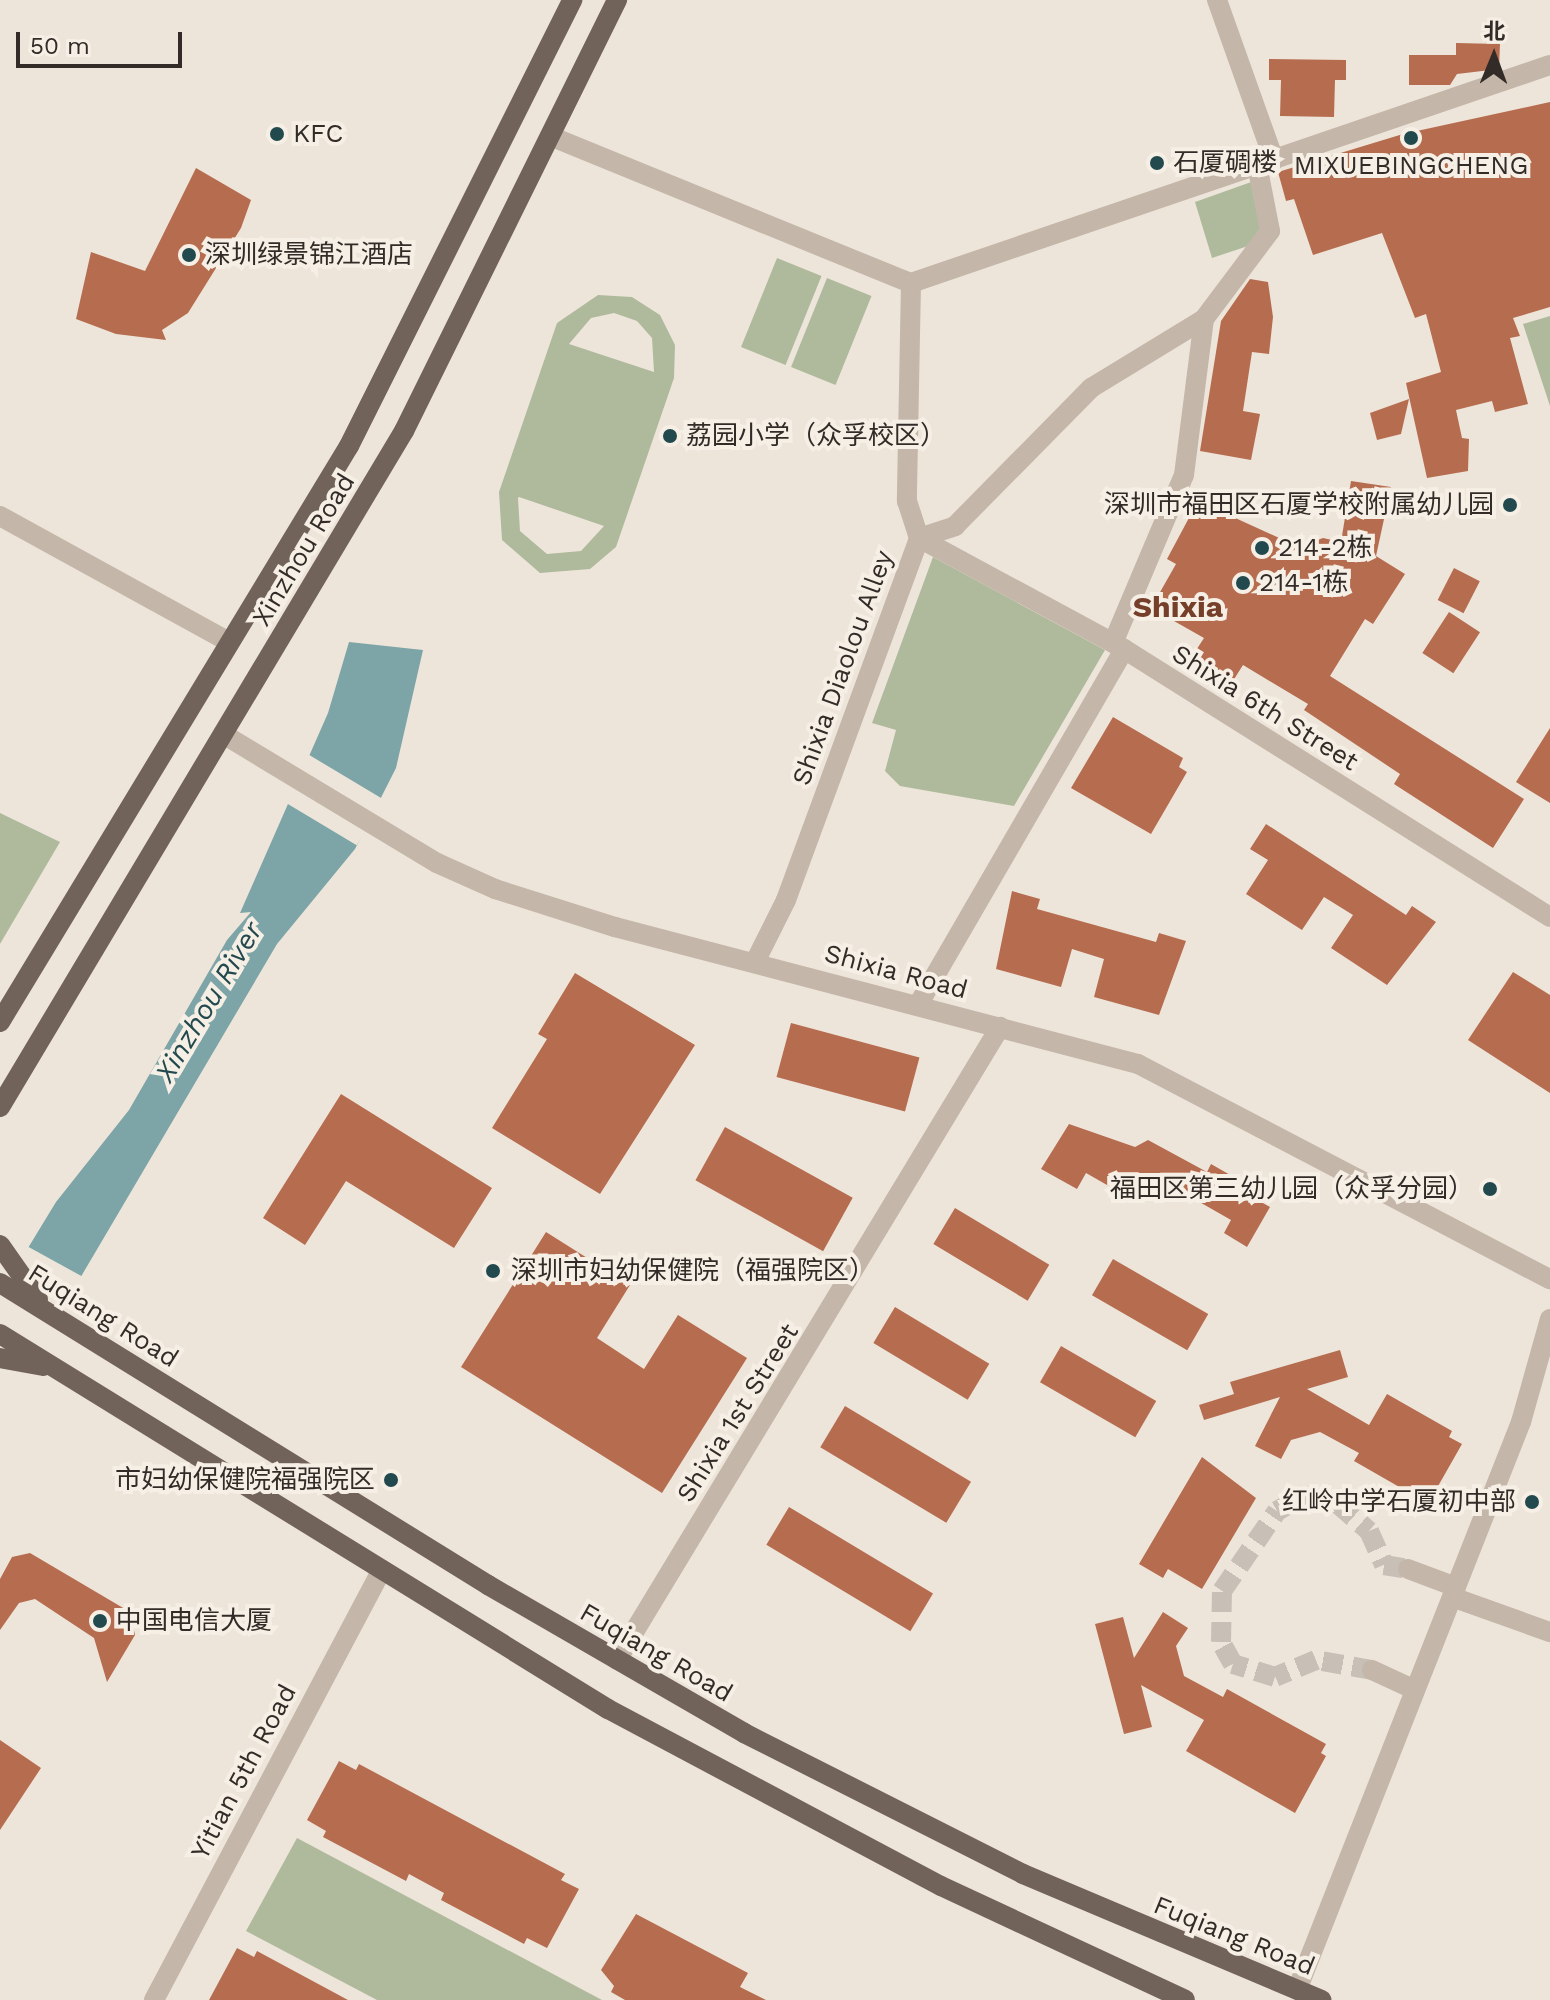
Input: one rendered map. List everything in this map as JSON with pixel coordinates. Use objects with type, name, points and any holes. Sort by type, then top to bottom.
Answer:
[{"type":"main road","name":"Xinzhou Road","points":[[0,1022],[388,371],[572,0]]},
{"type":"main road","name":"Xinzhou Road","points":[[0,1107],[404,431],[617,0]]},
{"type":"main road","points":[[0,1117],[12,1088]]},
{"type":"main road","points":[[0,1245],[48,1311]]},
{"type":"main road","name":"Fuqiang Road","points":[[0,1283],[617,1660],[945,1836],[1321,2000]]},
{"type":"main road","points":[[0,1334],[608,1709],[785,1807],[1185,2000]]},
{"type":"main road","points":[[0,1358],[60,1369]]},
{"type":"street","name":"Shixia Diaolou Alley","points":[[755,962],[786,900],[919,538],[955,526],[1091,388],[1204,319],[1270,231],[1265,162],[1217,0]]},
{"type":"street","points":[[550,136],[911,283],[1550,65]]},
{"type":"street","points":[[911,283],[907,501],[919,538]]},
{"type":"street","points":[[918,1005],[1119,646],[1184,475],[1204,319]]},
{"type":"street","points":[[0,516],[229,642]]},
{"type":"street","name":"Shixia 6th Street","points":[[919,538],[1119,646],[1550,917]]},
{"type":"street","name":"Shixia Road","points":[[223,734],[437,863],[510,894],[1138,1064],[1550,1279]]},
{"type":"street","name":"Shixia 1st Street","points":[[617,1660],[1000,1027]]},
{"type":"street","points":[[1297,1990],[1521,1422],[1550,1319]]},
{"type":"street","points":[[1408,1569],[1550,1632]]},
{"type":"street","name":"Yitian 5th Road","points":[[154,2000],[382,1570]]},
{"type":"street","points":[[1372,1670],[1415,1690]]},
{"type":"green space","points":[[1254,181],[1262,225],[1251,245],[1212,258],[1195,202]]},
{"type":"green space","points":[[777,258],[822,276],[786,365],[741,347]]},
{"type":"green space","points":[[827,278],[872,296],[836,385],[791,367]]},
{"type":"green space","points":[[598,295],[632,297],[660,315],[675,345],[674,378],[616,547],[590,569],[540,573],[502,540],[499,492],[557,323]],"holes":[[[614,313],[637,321],[652,338],[654,372],[569,344],[591,318]],[[519,497],[604,526],[581,551],[547,554],[520,531]]]},
{"type":"green space","points":[[1550,316],[1550,406],[1523,324]]},
{"type":"green space","points":[[933,557],[1105,650],[1014,806],[900,786],[885,771],[896,730],[872,723]]},
{"type":"green space","points":[[0,813],[60,842],[0,944]]},
{"type":"green space","points":[[297,1838],[602,2000],[377,2000],[246,1931]]},
{"type":"water","name":"Xinzhou River","points":[[349,642],[423,650],[396,768],[355,849],[277,944],[0,1414],[0,1294],[56,1202],[129,1110],[227,940],[251,912],[240,913],[328,713]]},
{"type":"pier","points":[[306,753],[384,800],[357,845],[279,798]]},
{"type":"pier","points":[[25,1245],[85,1278],[0,1418],[0,1286]]},
{"type":"building","points":[[1456,43],[1500,44],[1499,69],[1457,74],[1450,85],[1409,85],[1409,55],[1456,55]]},
{"type":"building","points":[[1269,59],[1346,60],[1346,80],[1335,80],[1334,117],[1280,116],[1281,80],[1269,80]]},
{"type":"building","points":[[1550,102],[1550,307],[1513,318],[1520,336],[1510,338],[1528,404],[1495,412],[1492,401],[1456,410],[1462,438],[1469,439],[1468,471],[1427,478],[1406,383],[1441,372],[1426,314],[1415,318],[1382,233],[1313,255],[1294,199],[1286,201],[1278,172],[1403,134]]},
{"type":"building","name":"深圳绿景锦江酒店","points":[[196,168],[251,200],[241,228],[188,313],[162,330],[166,340],[116,334],[76,319],[91,252],[145,271]]},
{"type":"building","points":[[1250,279],[1268,282],[1273,317],[1269,354],[1252,352],[1243,411],[1260,414],[1251,460],[1200,451],[1221,321]]},
{"type":"building","points":[[1409,399],[1401,434],[1377,440],[1370,413]]},
{"type":"building","points":[[1351,481],[1391,487],[1376,556],[1405,574],[1373,624],[1365,619],[1330,676],[1524,799],[1493,848],[1394,784],[1400,774],[1304,710],[1308,704],[1243,665],[1231,684],[1191,658],[1204,638],[1151,608],[1176,564],[1167,559],[1198,501],[1299,547],[1323,538],[1341,542]]},
{"type":"building","points":[[1454,568],[1480,581],[1463,613],[1438,600]]},
{"type":"building","points":[[1449,612],[1480,632],[1453,673],[1422,653]]},
{"type":"building","points":[[1113,717],[1183,758],[1179,767],[1187,772],[1151,834],[1071,788]]},
{"type":"building","points":[[1550,728],[1550,803],[1516,782]]},
{"type":"building","points":[[1266,824],[1406,915],[1412,906],[1436,922],[1387,985],[1331,948],[1353,915],[1324,897],[1302,930],[1246,894],[1268,860],[1250,849]]},
{"type":"building","points":[[1012,891],[1040,899],[1037,909],[1156,942],[1159,933],[1186,941],[1159,1015],[1094,997],[1104,959],[1072,949],[1061,987],[996,969]]},
{"type":"building","points":[[1513,972],[1550,995],[1550,1093],[1468,1040]]},
{"type":"building","points":[[575,973],[695,1045],[600,1194],[492,1128],[547,1039],[538,1034]]},
{"type":"building","points":[[791,1023],[919,1057],[905,1112],[777,1077]]},
{"type":"building","points":[[341,1094],[492,1188],[454,1248],[346,1181],[305,1245],[263,1218]]},
{"type":"building","points":[[1069,1124],[1135,1147],[1148,1140],[1207,1172],[1211,1164],[1232,1176],[1227,1183],[1270,1207],[1247,1247],[1224,1233],[1231,1220],[1161,1180],[1154,1192],[1122,1174],[1114,1189],[1086,1173],[1077,1189],[1041,1169]]},
{"type":"building","points":[[725,1127],[853,1198],[823,1251],[695,1180]]},
{"type":"building","points":[[955,1208],[1049,1265],[1028,1301],[933,1244]]},
{"type":"building","points":[[546,1232],[630,1285],[597,1338],[644,1369],[678,1315],[747,1358],[662,1493],[461,1367]]},
{"type":"building","points":[[1113,1259],[1208,1314],[1187,1350],[1092,1295]]},
{"type":"building","points":[[895,1307],[989,1364],[968,1400],[873,1343]]},
{"type":"building","points":[[1061,1346],[1156,1401],[1135,1437],[1040,1382]]},
{"type":"building","points":[[1340,1350],[1348,1377],[1307,1389],[1369,1425],[1387,1394],[1452,1431],[1449,1437],[1462,1444],[1433,1495],[1427,1491],[1422,1500],[1354,1461],[1359,1453],[1320,1432],[1291,1440],[1281,1459],[1255,1446],[1280,1397],[1204,1420],[1199,1405],[1234,1394],[1230,1382]]},
{"type":"building","points":[[845,1406],[971,1482],[946,1523],[820,1447]]},
{"type":"building","points":[[1202,1457],[1256,1498],[1202,1589],[1168,1569],[1163,1578],[1139,1564]]},
{"type":"building","points":[[789,1507],[933,1594],[910,1631],[766,1545]]},
{"type":"building","name":"中国电信大厦","points":[[30,1553],[130,1612],[135,1635],[107,1682],[94,1638],[35,1599],[19,1603],[0,1630],[0,1579],[12,1557]]},
{"type":"building","points":[[1163,1612],[1188,1628],[1176,1646],[1184,1676],[1223,1697],[1227,1689],[1326,1744],[1321,1753],[1326,1756],[1295,1813],[1186,1751],[1204,1720],[1141,1685],[1152,1727],[1124,1734],[1095,1624],[1123,1617],[1134,1658]]},
{"type":"building","points":[[0,1740],[41,1768],[0,1830]]},
{"type":"building","points":[[339,1761],[356,1770],[359,1764],[565,1874],[561,1880],[579,1889],[547,1948],[527,1938],[524,1944],[441,1900],[444,1893],[409,1874],[406,1881],[323,1837],[326,1831],[307,1820]]},
{"type":"building","points":[[636,1914],[748,1973],[740,1987],[766,2000],[625,2000],[611,1992],[614,1986],[601,1970]]},
{"type":"building","points":[[237,1948],[254,1957],[257,1951],[348,2000],[209,2000]]},
{"type":"tunnel","points":[[1372,1670],[1316,1660],[1275,1677],[1233,1664],[1221,1642],[1222,1591],[1277,1511],[1305,1495],[1338,1504],[1369,1531],[1384,1565],[1408,1569]]},
{"type":"place","name":"KFC","points":[[277,134]]},
{"type":"place","name":"MIXUEBINGCHENG","points":[[1411,138]]},
{"type":"place","name":"石厦碉楼","points":[[1157,163]]},
{"type":"place","name":"深圳绿景锦江酒店","points":[[189,255]]},
{"type":"place","name":"荔园小学（众孚校区）","points":[[670,436]]},
{"type":"place","name":"深圳市福田区石厦学校附属幼儿园","points":[[1510,505]]},
{"type":"place","name":"214-2栋","points":[[1262,548]]},
{"type":"place","name":"214-1栋","points":[[1243,583]]},
{"type":"place","name":"福田区第三幼儿园（众孚分园）","points":[[1490,1189]]},
{"type":"place","name":"深圳市妇幼保健院（福强院区）","points":[[493,1271]]},
{"type":"place","name":"市妇幼保健院福强院区","points":[[391,1480]]},
{"type":"place","name":"红岭中学石厦初中部","points":[[1532,1502]]},
{"type":"place","name":"中国电信大厦","points":[[100,1621]]},
{"type":"district","name":"Shixia","points":[[1178,607]]}]
